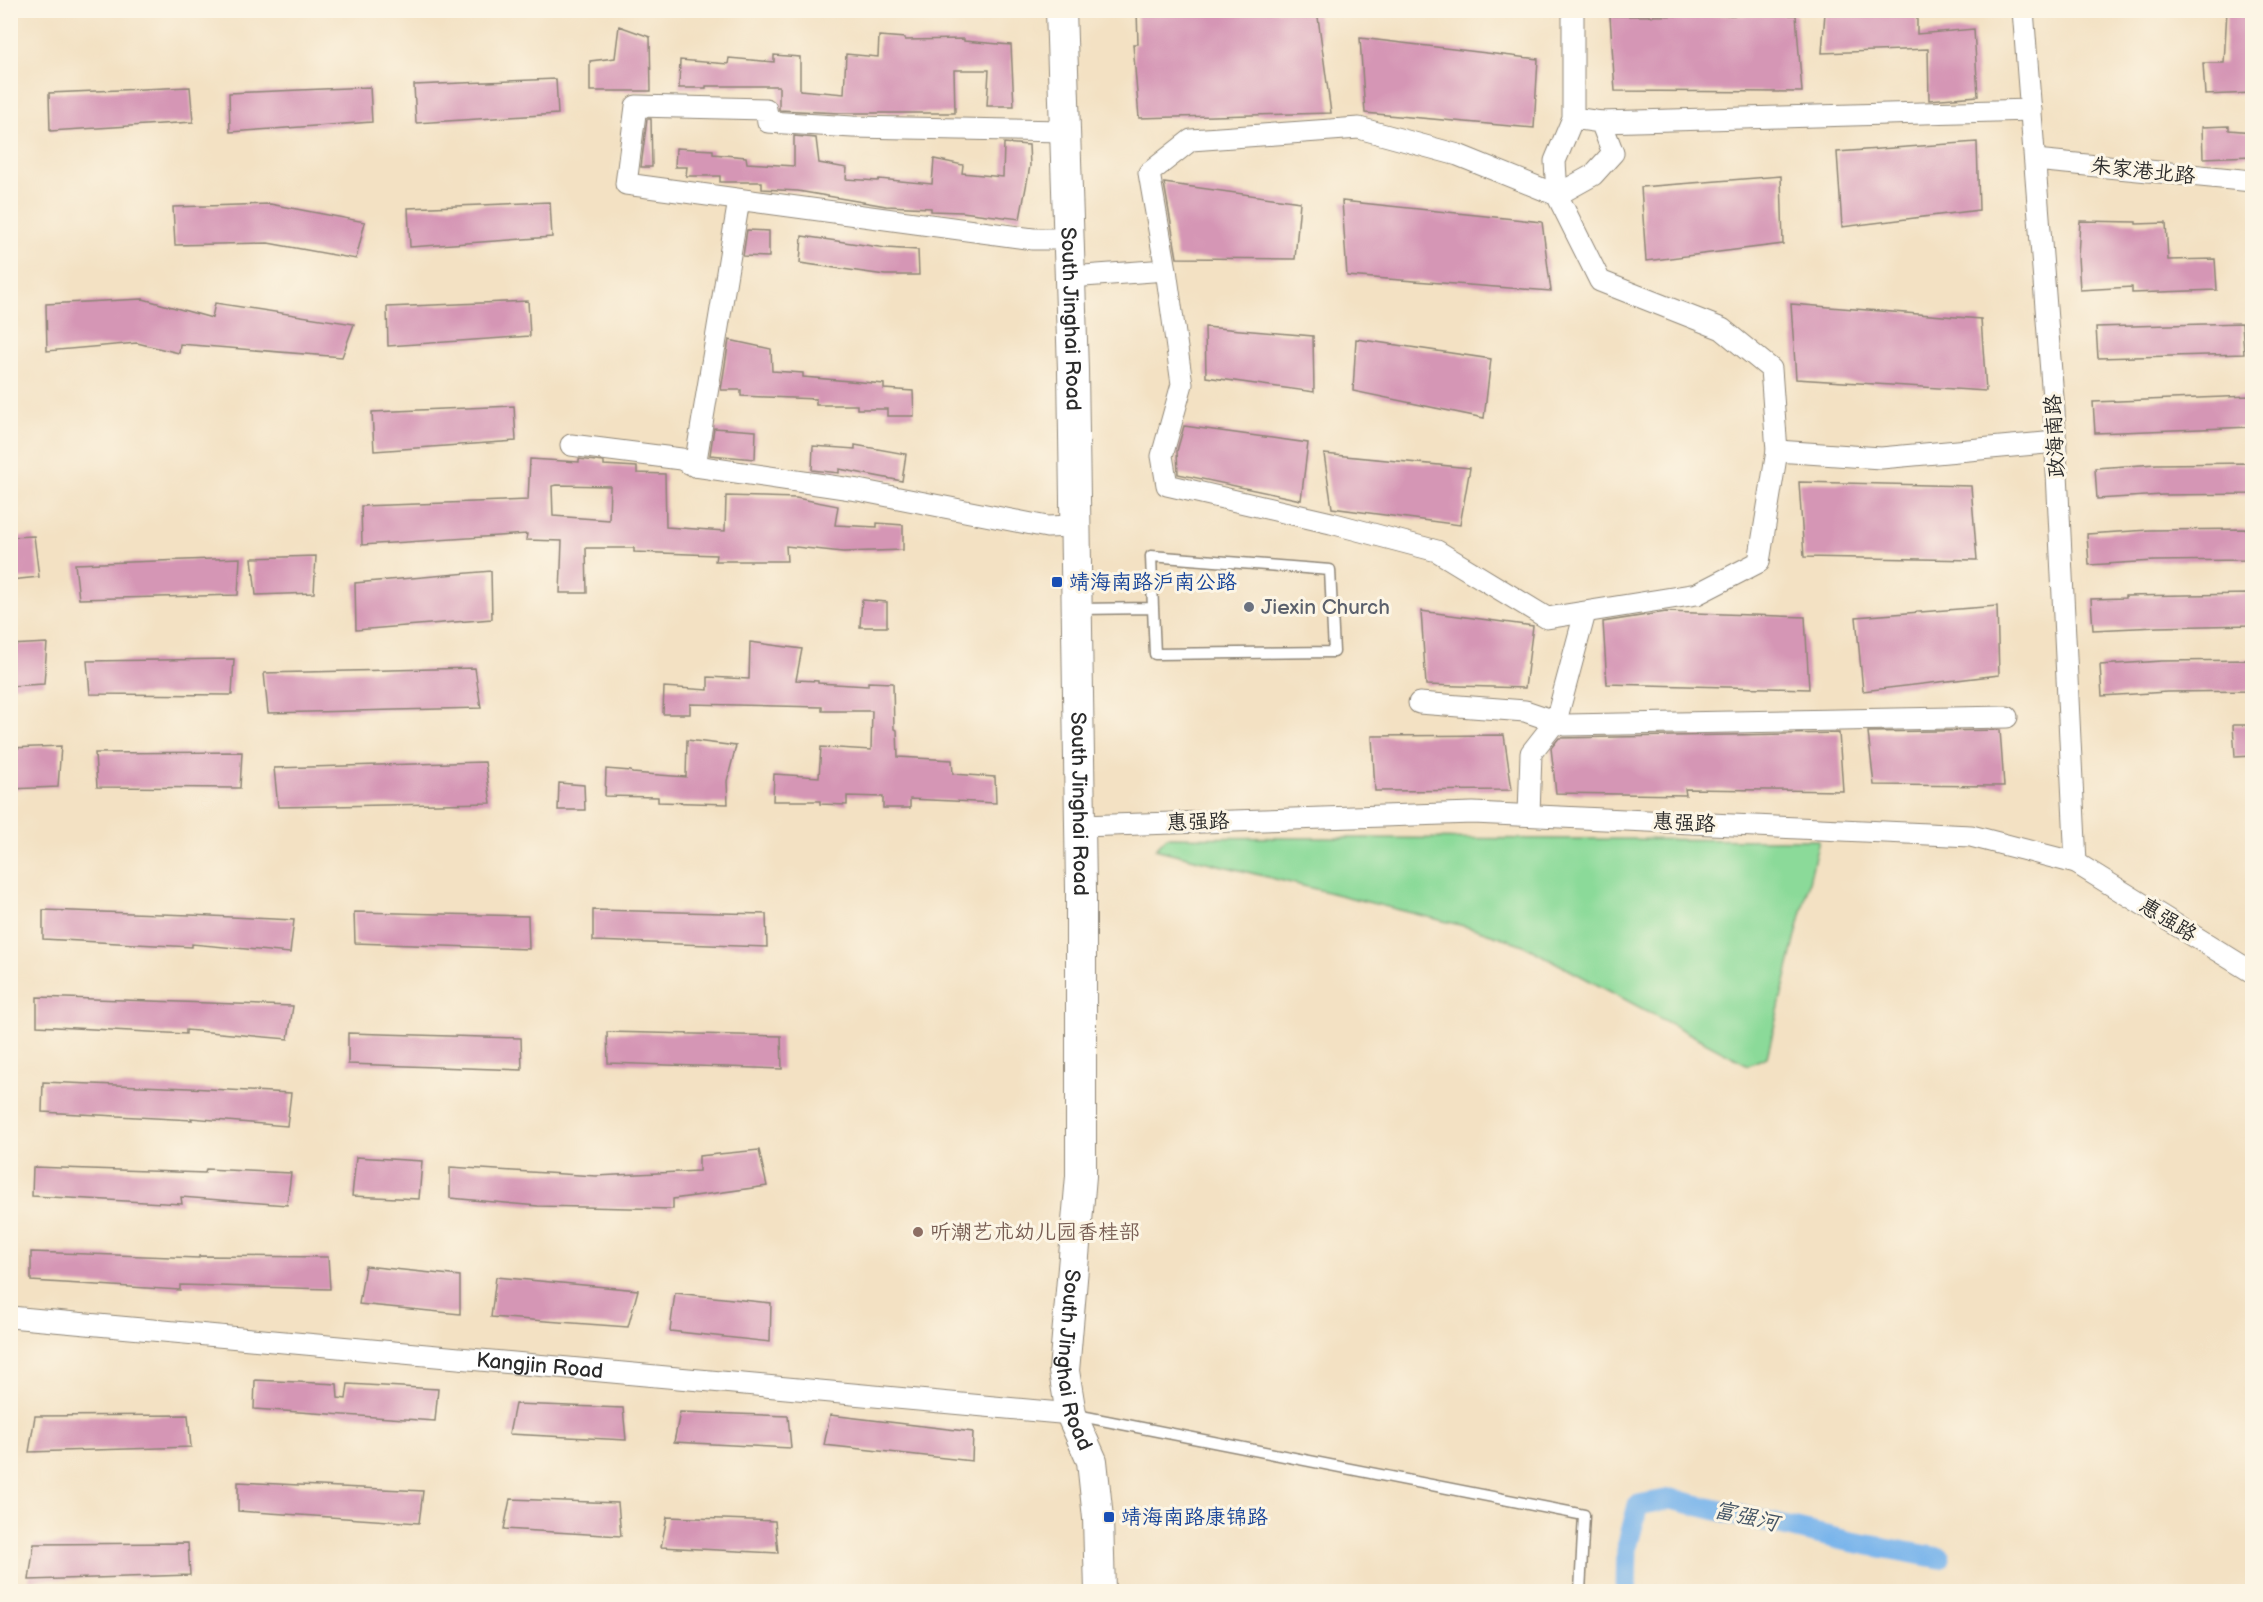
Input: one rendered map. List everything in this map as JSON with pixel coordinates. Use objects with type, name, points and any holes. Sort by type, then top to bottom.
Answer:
[{"type":"street","name":"South Jinghai Road","points":[[1061,10],[1070,277],[1081,840],[1081,1176],[1064,1371],[1071,1414],[1092,1461],[1098,1518],[1100,1592]]},
{"type":"street","points":[[1557,195],[1458,155],[1359,128],[1191,140],[1149,173],[1166,270],[1182,384],[1162,456],[1167,485],[1331,523],[1437,551],[1547,618],[1697,594],[1759,562],[1777,451],[1771,369],[1722,329],[1600,281],[1557,195],[1555,161],[1573,118],[1573,10]]},
{"type":"street","name":"政海南路","points":[[2023,10],[2055,442],[2076,863]]},
{"type":"street","points":[[1065,132],[853,128],[768,122],[766,109],[636,106],[626,184],[1034,239],[1068,239]]},
{"type":"street","points":[[1573,118],[1601,122],[2031,110]]},
{"type":"street","points":[[1557,195],[1593,175],[1613,153],[1601,122]]},
{"type":"street","name":"朱家港北路","points":[[2035,160],[2253,181]]},
{"type":"street","points":[[694,466],[739,200]]},
{"type":"street","points":[[1070,277],[1166,270]]},
{"type":"street","points":[[1777,451],[1881,458],[2055,442]]},
{"type":"street","points":[[571,445],[681,459],[694,466],[858,490],[1047,527],[1074,526]]},
{"type":"street","points":[[1529,815],[1530,753],[1556,721],[1585,613]]},
{"type":"street","points":[[1419,703],[1525,711],[1566,725],[2007,717]]},
{"type":"street","name":"惠强路","points":[[1081,840],[1473,813],[1971,836],[2076,863],[2253,972]]},
{"type":"street","name":"Kangjin Road","points":[[10,1317],[1071,1414]]},
{"type":"lane","points":[[1151,556],[1330,570],[1334,652],[1155,654],[1153,608],[1151,556]]},
{"type":"lane","points":[[1076,609],[1153,608]]},
{"type":"lane","points":[[1071,1414],[1584,1515],[1580,1592]]},
{"type":"green space","points":[[1167,837],[1819,840],[1767,1057],[1748,1065],[1521,944],[1476,929],[1155,849]]},
{"type":"building","points":[[1137,10],[1317,10],[1331,113],[1139,118],[1133,44],[1138,44]]},
{"type":"building","points":[[2227,10],[2253,10],[2253,93],[2205,95],[2203,63],[2224,63]]},
{"type":"building","points":[[1825,12],[1917,14],[1917,34],[1974,29],[1978,96],[1929,100],[1928,49],[1822,53]]},
{"type":"building","points":[[1796,15],[1802,92],[1615,91],[1610,16]]},
{"type":"building","points":[[619,26],[650,37],[651,91],[590,91],[590,61],[615,58]]},
{"type":"building","points":[[879,36],[905,38],[905,40],[964,39],[964,41],[1011,45],[1014,106],[987,106],[989,70],[954,70],[955,113],[840,113],[779,110],[779,86],[679,88],[680,60],[728,64],[729,58],[774,62],[774,55],[800,57],[800,90],[844,94],[846,54],[878,57]]},
{"type":"building","points":[[1360,38],[1538,59],[1534,128],[1365,113]]},
{"type":"building","points":[[556,79],[558,114],[416,123],[414,85]]},
{"type":"building","points":[[190,87],[193,122],[50,131],[49,93]]},
{"type":"building","points":[[370,87],[372,122],[230,132],[229,93]]},
{"type":"building","points":[[647,119],[651,119],[652,167],[641,167]]},
{"type":"building","points":[[2229,126],[2229,130],[2253,132],[2253,156],[2203,158],[2202,127]]},
{"type":"building","points":[[794,136],[816,138],[819,163],[847,168],[846,179],[878,181],[879,179],[932,184],[934,159],[963,165],[962,173],[1003,177],[1004,143],[1029,145],[1030,166],[1020,219],[931,211],[931,208],[886,206],[798,191],[762,189],[762,182],[720,182],[720,176],[686,176],[687,167],[675,167],[676,148],[713,150],[713,154],[746,157],[747,163],[794,166]]},
{"type":"building","points":[[1977,142],[1979,210],[1842,227],[1837,152]]},
{"type":"building","points":[[1781,176],[1783,244],[1646,261],[1641,187]]},
{"type":"building","points":[[1164,183],[1300,202],[1295,259],[1177,258]]},
{"type":"building","points":[[1342,201],[1542,222],[1551,291],[1347,276]]},
{"type":"building","points":[[550,202],[552,237],[410,247],[408,208]]},
{"type":"building","points":[[270,204],[365,222],[356,259],[268,243],[175,245],[173,207]]},
{"type":"building","points":[[2080,221],[2166,223],[2168,260],[2215,259],[2217,290],[2132,293],[2132,287],[2080,290],[2078,257]]},
{"type":"building","points":[[747,230],[769,231],[769,257],[743,256]]},
{"type":"building","points":[[802,236],[886,248],[918,250],[919,275],[885,275],[800,263]]},
{"type":"building","points":[[143,299],[212,318],[215,303],[354,324],[342,357],[180,344],[179,353],[137,343],[47,351],[46,304]]},
{"type":"building","points":[[528,301],[530,336],[388,346],[387,307]]},
{"type":"building","points":[[1791,304],[1981,319],[1986,391],[1796,379]]},
{"type":"building","points":[[2242,323],[2244,354],[2098,358],[2096,327]]},
{"type":"building","points":[[1205,327],[1313,336],[1314,392],[1206,377]]},
{"type":"building","points":[[1356,339],[1491,359],[1484,418],[1353,391]]},
{"type":"building","points":[[729,340],[771,349],[772,371],[803,373],[803,377],[884,384],[884,389],[913,391],[914,416],[887,416],[887,409],[857,409],[857,405],[816,405],[816,399],[741,396],[741,390],[721,390]]},
{"type":"building","points":[[2250,396],[2252,427],[2095,433],[2093,402]]},
{"type":"building","points":[[514,406],[516,441],[374,451],[372,412]]},
{"type":"building","points":[[1184,426],[1308,443],[1301,500],[1178,474],[1177,451]]},
{"type":"building","points":[[714,428],[756,431],[755,459],[710,455]]},
{"type":"building","points":[[855,445],[906,454],[902,481],[839,469],[839,473],[812,470],[813,446],[855,449]]},
{"type":"building","points":[[1324,454],[1470,468],[1460,525],[1332,508]]},
{"type":"building","points":[[530,459],[579,462],[579,459],[604,462],[604,465],[637,467],[637,473],[665,474],[666,527],[725,531],[726,496],[796,498],[838,506],[835,525],[877,527],[877,523],[903,525],[903,550],[843,552],[786,546],[787,561],[715,561],[716,555],[634,552],[634,548],[586,548],[587,593],[560,593],[562,541],[526,540],[527,534],[362,545],[361,506],[528,500]],"holes":[[[552,486],[610,486],[609,520],[553,516]]]},
{"type":"building","points":[[2253,463],[2253,494],[2162,495],[2097,499],[2095,468],[2157,464]]},
{"type":"building","points":[[1799,482],[1971,486],[1977,560],[1804,557]]},
{"type":"building","points":[[2253,529],[2253,558],[2248,560],[2154,561],[2089,565],[2087,534],[2149,530]]},
{"type":"building","points":[[34,536],[39,577],[10,580],[10,537]]},
{"type":"building","points":[[316,556],[314,593],[256,595],[252,558]]},
{"type":"building","points":[[240,558],[238,595],[79,599],[75,564]]},
{"type":"building","points":[[491,571],[492,619],[356,630],[355,583]]},
{"type":"building","points":[[2250,594],[2252,625],[2093,630],[2091,599],[2125,598],[2125,596]]},
{"type":"building","points":[[862,600],[887,602],[887,627],[860,627]]},
{"type":"building","points":[[1997,606],[1999,675],[1863,691],[1856,617]]},
{"type":"building","points":[[1421,611],[1533,626],[1525,688],[1426,685]]},
{"type":"building","points":[[1666,612],[1805,617],[1809,689],[1607,684],[1603,622]]},
{"type":"building","points":[[750,642],[802,649],[796,680],[868,686],[868,682],[893,683],[894,729],[897,730],[898,757],[952,760],[953,774],[995,777],[996,803],[910,799],[910,808],[883,808],[883,797],[847,796],[847,805],[820,804],[820,801],[773,801],[774,774],[819,777],[821,747],[871,750],[872,711],[822,711],[822,707],[690,704],[690,714],[663,714],[664,687],[708,690],[708,677],[749,679]]},
{"type":"building","points":[[47,643],[44,684],[10,686],[10,645]]},
{"type":"building","points":[[234,659],[232,695],[90,694],[87,661]]},
{"type":"building","points":[[2253,660],[2253,691],[2167,692],[2102,696],[2100,665],[2162,661]]},
{"type":"building","points":[[475,668],[481,708],[268,713],[264,673]]},
{"type":"building","points":[[2233,725],[2253,725],[2253,756],[2235,757]]},
{"type":"building","points":[[2000,730],[2004,786],[1874,785],[1868,732]]},
{"type":"building","points":[[1839,733],[1843,791],[1685,789],[1686,795],[1556,793],[1551,748],[1559,738]]},
{"type":"building","points":[[1504,735],[1512,790],[1375,791],[1372,736]]},
{"type":"building","points":[[687,740],[736,746],[727,781],[728,804],[658,802],[658,797],[605,796],[606,769],[686,777]]},
{"type":"building","points":[[61,746],[58,787],[10,789],[10,748]]},
{"type":"building","points":[[242,752],[240,788],[97,787],[95,753]]},
{"type":"building","points":[[485,762],[491,803],[278,807],[274,768]]},
{"type":"building","points":[[559,783],[584,785],[585,810],[558,810]]},
{"type":"building","points":[[43,910],[294,920],[290,953],[192,944],[192,947],[43,939]]},
{"type":"building","points":[[593,910],[766,914],[767,947],[593,941]]},
{"type":"building","points":[[354,912],[528,916],[529,949],[355,943]]},
{"type":"building","points":[[37,997],[293,1006],[288,1039],[186,1030],[186,1034],[37,1026]]},
{"type":"building","points":[[607,1032],[781,1036],[782,1069],[608,1063]]},
{"type":"building","points":[[348,1033],[521,1038],[522,1070],[348,1064]]},
{"type":"building","points":[[43,1082],[291,1093],[287,1126],[191,1118],[192,1120],[42,1112]]},
{"type":"building","points":[[759,1150],[767,1186],[673,1199],[673,1209],[538,1206],[450,1198],[450,1167],[596,1176],[699,1171],[699,1156]]},
{"type":"building","points":[[356,1157],[422,1161],[419,1199],[352,1196]]},
{"type":"building","points":[[33,1167],[205,1173],[206,1169],[291,1173],[287,1205],[181,1197],[182,1204],[32,1196]]},
{"type":"building","points":[[31,1252],[199,1258],[199,1256],[328,1257],[330,1289],[180,1285],[180,1290],[31,1281]]},
{"type":"building","points":[[365,1266],[460,1276],[460,1314],[359,1304]]},
{"type":"building","points":[[496,1277],[638,1290],[628,1327],[491,1317]]},
{"type":"building","points":[[675,1293],[771,1303],[770,1342],[670,1331]]},
{"type":"building","points":[[255,1380],[337,1384],[338,1398],[346,1399],[348,1384],[438,1389],[435,1421],[254,1409]]},
{"type":"building","points":[[515,1404],[623,1408],[626,1440],[509,1434]]},
{"type":"building","points":[[680,1412],[788,1416],[791,1448],[674,1442]]},
{"type":"building","points":[[188,1415],[191,1447],[29,1452],[35,1416]]},
{"type":"building","points":[[830,1415],[973,1432],[972,1461],[824,1445]]},
{"type":"building","points":[[238,1482],[423,1491],[419,1523],[238,1511]]},
{"type":"building","points":[[510,1499],[618,1503],[621,1536],[504,1529]]},
{"type":"building","points":[[667,1517],[775,1521],[778,1553],[661,1547]]},
{"type":"building","points":[[188,1543],[190,1575],[29,1580],[34,1544]]},
{"type":"waterway","name":"富强河","points":[[1626,1592],[1627,1547],[1638,1505],[1671,1499],[1847,1541],[1940,1558]]},
{"type":"place","name":"靖海南路沪南公路","points":[[1057,582]]},
{"type":"place","name":"Jiexin Church","points":[[1249,607]]},
{"type":"place","name":"听潮艺术幼儿园香桂部","points":[[918,1232]]},
{"type":"place","name":"靖海南路康锦路","points":[[1109,1517]]}]
